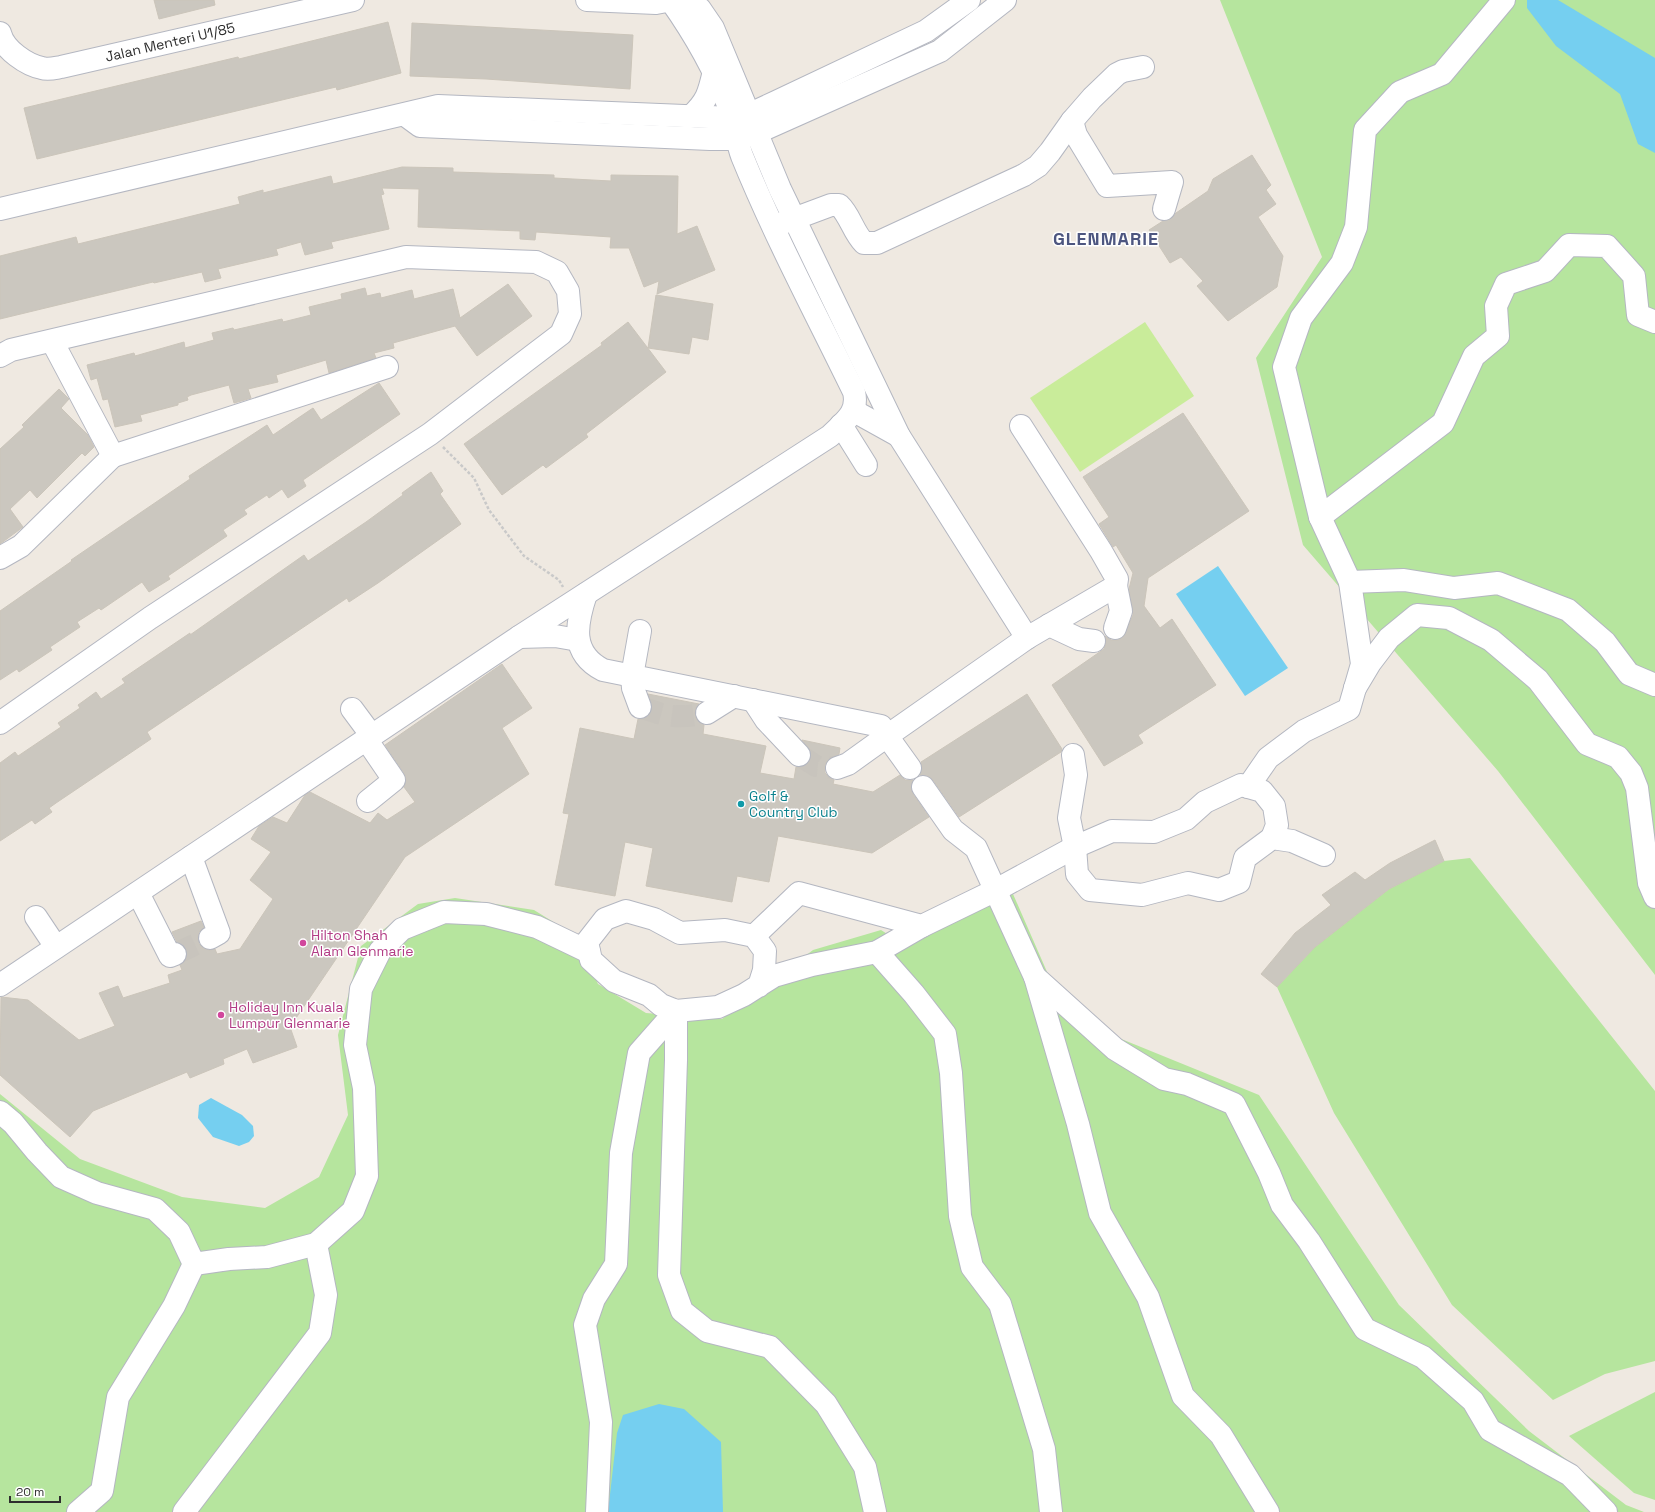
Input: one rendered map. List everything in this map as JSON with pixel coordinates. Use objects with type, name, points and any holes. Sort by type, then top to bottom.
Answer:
[{"type":"street","name":"Jalan Menteri U1/85","points":[[0,33],[12,51],[30,64],[44,69],[61,67],[353,0]]},
{"type":"street","points":[[587,0],[656,3],[678,0],[700,9],[713,28],[735,81],[744,126]]},
{"type":"street","points":[[678,0],[744,126],[763,178],[784,222],[899,436],[1027,638]]},
{"type":"street","points":[[0,209],[405,115],[438,106],[690,117],[744,126],[776,102],[926,31],[969,0]]},
{"type":"street","points":[[405,115],[420,126],[710,140],[940,51],[1005,0]]},
{"type":"street","points":[[1248,787],[1268,758],[1304,731],[1348,709],[1362,664],[1350,582],[1320,517],[1284,367],[1301,318],[1342,263],[1356,227],[1366,130],[1400,92],[1442,74],[1504,0]]},
{"type":"street","points":[[784,222],[831,205],[838,205],[844,210],[857,237],[864,243],[877,243],[1024,175],[1038,166],[1072,121],[1092,98],[1117,74],[1123,71],[1143,67]]},
{"type":"street","points":[[690,117],[701,107],[708,95],[714,71]]},
{"type":"street","points":[[735,81],[776,102]]},
{"type":"street","points":[[1072,121],[1076,135],[1107,186],[1172,182],[1164,209]]},
{"type":"street","points":[[0,985],[519,637],[830,436],[848,418],[856,402],[854,392],[784,222]]},
{"type":"street","points":[[1320,517],[1442,423],[1474,356],[1498,336],[1496,306],[1506,284],[1545,271],[1569,245],[1607,246],[1634,276],[1638,315],[1655,322]]},
{"type":"street","points":[[0,356],[11,350],[406,257],[536,262],[557,272],[568,291],[570,314],[561,334],[430,434],[150,618],[0,723]]},
{"type":"street","points":[[52,341],[112,456]]},
{"type":"street","points":[[0,558],[21,546],[112,456],[387,367]]},
{"type":"street","points":[[848,418],[899,436]]},
{"type":"street","points":[[848,418],[866,465]]},
{"type":"street","points":[[1021,426],[1101,551],[1117,579],[1116,586],[1121,611],[1115,628]]},
{"type":"street","points":[[1350,582],[1404,580],[1454,588],[1498,583],[1568,610],[1605,642],[1629,674],[1655,685]]},
{"type":"street","points":[[836,768],[848,764],[1027,638],[1116,586]]},
{"type":"street","points":[[579,598],[578,640],[586,656],[595,666],[604,670],[632,676],[881,726],[910,768]]},
{"type":"street","points":[[1355,688],[1370,663],[1389,638],[1417,615],[1449,618],[1491,640],[1538,680],[1587,744],[1618,757],[1631,773],[1637,788],[1649,883],[1655,897]]},
{"type":"street","points":[[1049,625],[1080,639],[1094,641]]},
{"type":"street","points":[[640,631],[632,676],[633,688],[640,707]]},
{"type":"street","points":[[519,637],[555,636],[578,640]]},
{"type":"street","points":[[707,713],[744,698]]},
{"type":"street","points":[[744,698],[799,755]]},
{"type":"street","points":[[352,709],[394,780],[368,801]]},
{"type":"street","points":[[794,970],[759,943],[726,930],[680,933],[654,919],[626,911],[605,919],[587,942],[591,960],[614,981],[649,995],[661,1005],[676,1011],[718,1007],[759,986],[774,976],[794,970],[812,964],[877,952],[922,926],[996,890],[1075,847],[1112,831],[1154,832],[1186,819],[1205,802],[1241,785],[1262,791],[1274,806],[1277,825],[1272,838],[1245,858],[1239,882],[1219,890],[1188,883],[1142,895],[1090,890],[1077,874],[1075,847],[1069,818],[1076,775],[1074,755]]},
{"type":"street","points":[[923,787],[952,830],[976,848],[1035,978],[1078,1124],[1100,1213],[1148,1297],[1183,1396],[1221,1434],[1268,1512]]},
{"type":"street","points":[[1272,838],[1292,841],[1324,855]]},
{"type":"street","points":[[191,857],[219,933],[210,938]]},
{"type":"street","points":[[138,892],[170,956],[175,954]]},
{"type":"street","points":[[759,986],[764,970],[759,943],[799,893],[922,926]]},
{"type":"street","points":[[194,1264],[229,1259],[267,1257],[316,1244],[353,1211],[367,1176],[364,1088],[355,1045],[361,990],[380,951],[402,929],[444,912],[486,914],[536,927],[589,952]]},
{"type":"street","points":[[36,917],[56,947]]},
{"type":"street","points":[[877,952],[914,994],[945,1034],[951,1073],[960,1216],[972,1267],[1000,1304],[1044,1449],[1051,1512]]},
{"type":"street","points":[[1035,978],[1115,1048],[1164,1079],[1187,1084],[1234,1104],[1269,1173],[1282,1205],[1309,1241],[1365,1329],[1423,1357],[1473,1401],[1490,1430],[1570,1475],[1606,1512]]},
{"type":"street","points":[[597,1512],[601,1422],[586,1325],[594,1299],[616,1264],[621,1153],[639,1053],[676,1011]]},
{"type":"street","points":[[676,1011],[676,1060],[669,1275],[682,1311],[707,1331],[770,1348],[826,1404],[865,1466],[875,1512]]},
{"type":"street","points":[[0,1112],[13,1123],[37,1152],[61,1177],[97,1193],[155,1208],[179,1232],[194,1264]]},
{"type":"street","points":[[184,1512],[320,1333],[326,1295],[316,1244]]},
{"type":"street","points":[[78,1512],[102,1491],[118,1397],[174,1306],[194,1264]]},
{"type":"path","points":[[430,434],[474,478],[489,510],[524,556],[559,580],[579,598]]},
{"type":"green space","points":[[1220,0],[1655,0],[1655,975],[1498,771],[1303,545],[1256,358],[1322,257]]},
{"type":"green space","points":[[1145,322],[1194,396],[1080,472],[1030,398]]},
{"type":"green space","points":[[1470,858],[1655,1091],[1655,1361],[1605,1374],[1553,1400],[1452,1305],[1334,1113],[1277,987],[1315,947],[1389,889],[1444,861]]},
{"type":"green space","points":[[1013,894],[1051,981],[1109,1034],[1259,1095],[1399,1305],[1529,1431],[1626,1505],[1644,1512],[0,1512],[0,1094],[80,1159],[182,1197],[265,1208],[319,1177],[348,1115],[338,1035],[361,946],[418,904],[455,898],[534,910],[576,936],[598,984],[646,1013],[722,1019],[813,950],[881,930],[906,946]]},
{"type":"green space","points":[[1655,1392],[1655,1500],[1634,1493],[1569,1436]]},
{"type":"water","points":[[1527,0],[1558,0],[1655,58],[1655,153],[1638,144],[1620,94],[1556,46],[1527,8]]},
{"type":"water","points":[[1218,566],[1288,668],[1245,696],[1176,594]]},
{"type":"water","points":[[211,1098],[242,1115],[253,1126],[254,1136],[249,1142],[239,1146],[213,1137],[198,1118],[199,1105]]},
{"type":"water","points":[[659,1404],[684,1409],[721,1442],[723,1512],[608,1512],[617,1433],[623,1415]]},
{"type":"building","points":[[154,0],[214,0],[215,5],[159,19]]},
{"type":"building","points":[[388,22],[401,73],[337,90],[336,87],[37,159],[24,108],[238,57],[239,59]]},
{"type":"building","points":[[412,23],[633,35],[630,89],[486,79],[410,76]]},
{"type":"building","points":[[1252,155],[1271,185],[1266,190],[1276,204],[1258,217],[1283,256],[1277,287],[1228,321],[1197,286],[1203,281],[1181,257],[1170,263],[1149,230],[1163,221],[1172,218],[1176,213],[1208,191],[1213,179]]},
{"type":"building","points":[[402,167],[453,168],[453,172],[554,175],[554,178],[611,181],[611,175],[678,176],[677,234],[697,226],[715,270],[657,294],[659,281],[644,287],[629,248],[610,248],[611,237],[536,232],[535,240],[520,239],[520,231],[418,227],[419,189],[382,188],[384,194],[381,195],[389,229],[331,242],[333,248],[305,255],[301,242],[276,249],[278,255],[218,269],[221,278],[205,282],[202,272],[153,282],[0,319],[0,256],[76,237],[78,244],[240,204],[238,197],[263,190],[263,193],[331,176],[333,184]]},
{"type":"building","points":[[508,284],[532,316],[477,356],[455,326],[393,343],[394,348],[374,353],[376,358],[329,373],[326,360],[276,375],[278,382],[248,389],[251,398],[248,399],[234,403],[229,385],[191,395],[187,397],[188,400],[178,403],[178,405],[140,415],[142,421],[115,427],[108,399],[103,400],[97,378],[91,380],[87,365],[134,353],[135,356],[184,342],[185,348],[214,340],[212,333],[233,328],[234,330],[282,319],[283,322],[311,315],[309,307],[342,299],[341,294],[365,288],[367,296],[380,293],[381,298],[412,290],[414,299],[453,289],[460,318]]},
{"type":"building","points":[[656,295],[713,304],[708,340],[692,337],[689,354],[648,348]]},
{"type":"building","points":[[628,322],[666,372],[586,434],[588,437],[546,468],[543,465],[502,495],[464,444],[602,345],[601,343]]},
{"type":"building","points":[[379,383],[400,414],[303,480],[306,486],[288,498],[282,489],[269,498],[267,495],[244,510],[247,514],[223,530],[227,536],[168,576],[170,579],[149,592],[142,582],[101,610],[99,608],[77,622],[80,627],[50,647],[52,650],[19,672],[17,669],[0,680],[0,611],[72,561],[71,560],[190,479],[189,476],[267,425],[273,435],[313,408],[321,420]]},
{"type":"building","points":[[59,389],[69,399],[61,408],[88,435],[94,447],[85,456],[82,453],[37,498],[30,490],[10,509],[23,527],[0,544],[0,449],[24,427],[22,425]]},
{"type":"building","points":[[1183,413],[1249,511],[1148,578],[1144,606],[1160,628],[1172,619],[1216,685],[1138,735],[1143,743],[1104,766],[1052,685],[1104,649],[1106,642],[1105,636],[1111,640],[1118,640],[1123,637],[1133,615],[1129,589],[1133,573],[1116,545],[1113,547],[1099,524],[1109,517],[1083,477]]},
{"type":"building","points":[[431,472],[443,491],[440,494],[461,524],[378,583],[349,602],[347,598],[147,732],[151,739],[49,808],[52,812],[35,824],[32,820],[0,841],[0,763],[15,752],[18,756],[61,727],[58,723],[80,708],[78,705],[96,692],[101,699],[125,683],[122,679],[190,633],[190,635],[304,555],[308,561],[366,522]]},
{"type":"building","name":"Hilton Shah Alam Glenmarie","points":[[502,664],[532,708],[502,728],[529,774],[405,857],[290,1027],[297,1047],[253,1063],[247,1049],[223,1059],[224,1064],[190,1078],[187,1072],[93,1111],[70,1137],[0,1075],[1,997],[28,1000],[79,1040],[115,1026],[99,993],[118,986],[123,998],[170,983],[168,975],[182,970],[180,965],[185,961],[187,950],[183,944],[177,942],[172,932],[201,921],[204,927],[199,932],[198,938],[199,944],[203,948],[209,950],[215,949],[217,954],[240,949],[273,899],[250,880],[271,852],[251,839],[259,826],[273,817],[287,823],[305,795],[310,792],[370,823],[378,813],[387,820],[415,802],[404,787],[406,779],[404,773],[385,745]]},
{"type":"building","name":"Golf & Country Club","points":[[648,694],[699,704],[696,708],[695,714],[697,720],[704,725],[703,734],[766,746],[760,773],[794,779],[796,767],[802,767],[807,764],[811,758],[811,752],[802,740],[840,748],[839,754],[828,760],[825,765],[825,773],[834,780],[833,784],[873,792],[900,775],[905,780],[913,780],[911,788],[913,794],[929,817],[872,853],[778,836],[769,882],[737,876],[732,902],[646,886],[653,848],[625,842],[615,896],[555,885],[569,814],[563,813],[580,728],[634,739],[638,719],[645,719],[650,715],[652,710]]},
{"type":"building","points":[[1027,694],[1062,749],[1061,752],[959,817],[933,780],[928,776],[920,775],[922,767],[921,762]]},
{"type":"building","points":[[1435,840],[1444,861],[1389,889],[1315,947],[1277,987],[1261,974],[1295,933],[1331,905],[1322,895],[1355,872],[1365,880],[1390,863]]},
{"type":"tunnel","points":[[640,707],[673,716],[688,716],[707,713]]},
{"type":"tunnel","points":[[799,755],[816,766],[837,768]]},
{"type":"tunnel","points":[[175,954],[210,938]]},
{"type":"place","name":"Golf & Country Club","points":[[741,804]]},
{"type":"place","name":"Hilton Shah Alam Glenmarie","points":[[303,943]]},
{"type":"place","name":"Holiday Inn Kuala Lumpur Glenmarie","points":[[221,1015]]},
{"type":"district","name":"GLENMARIE","points":[[1106,238]]}]
